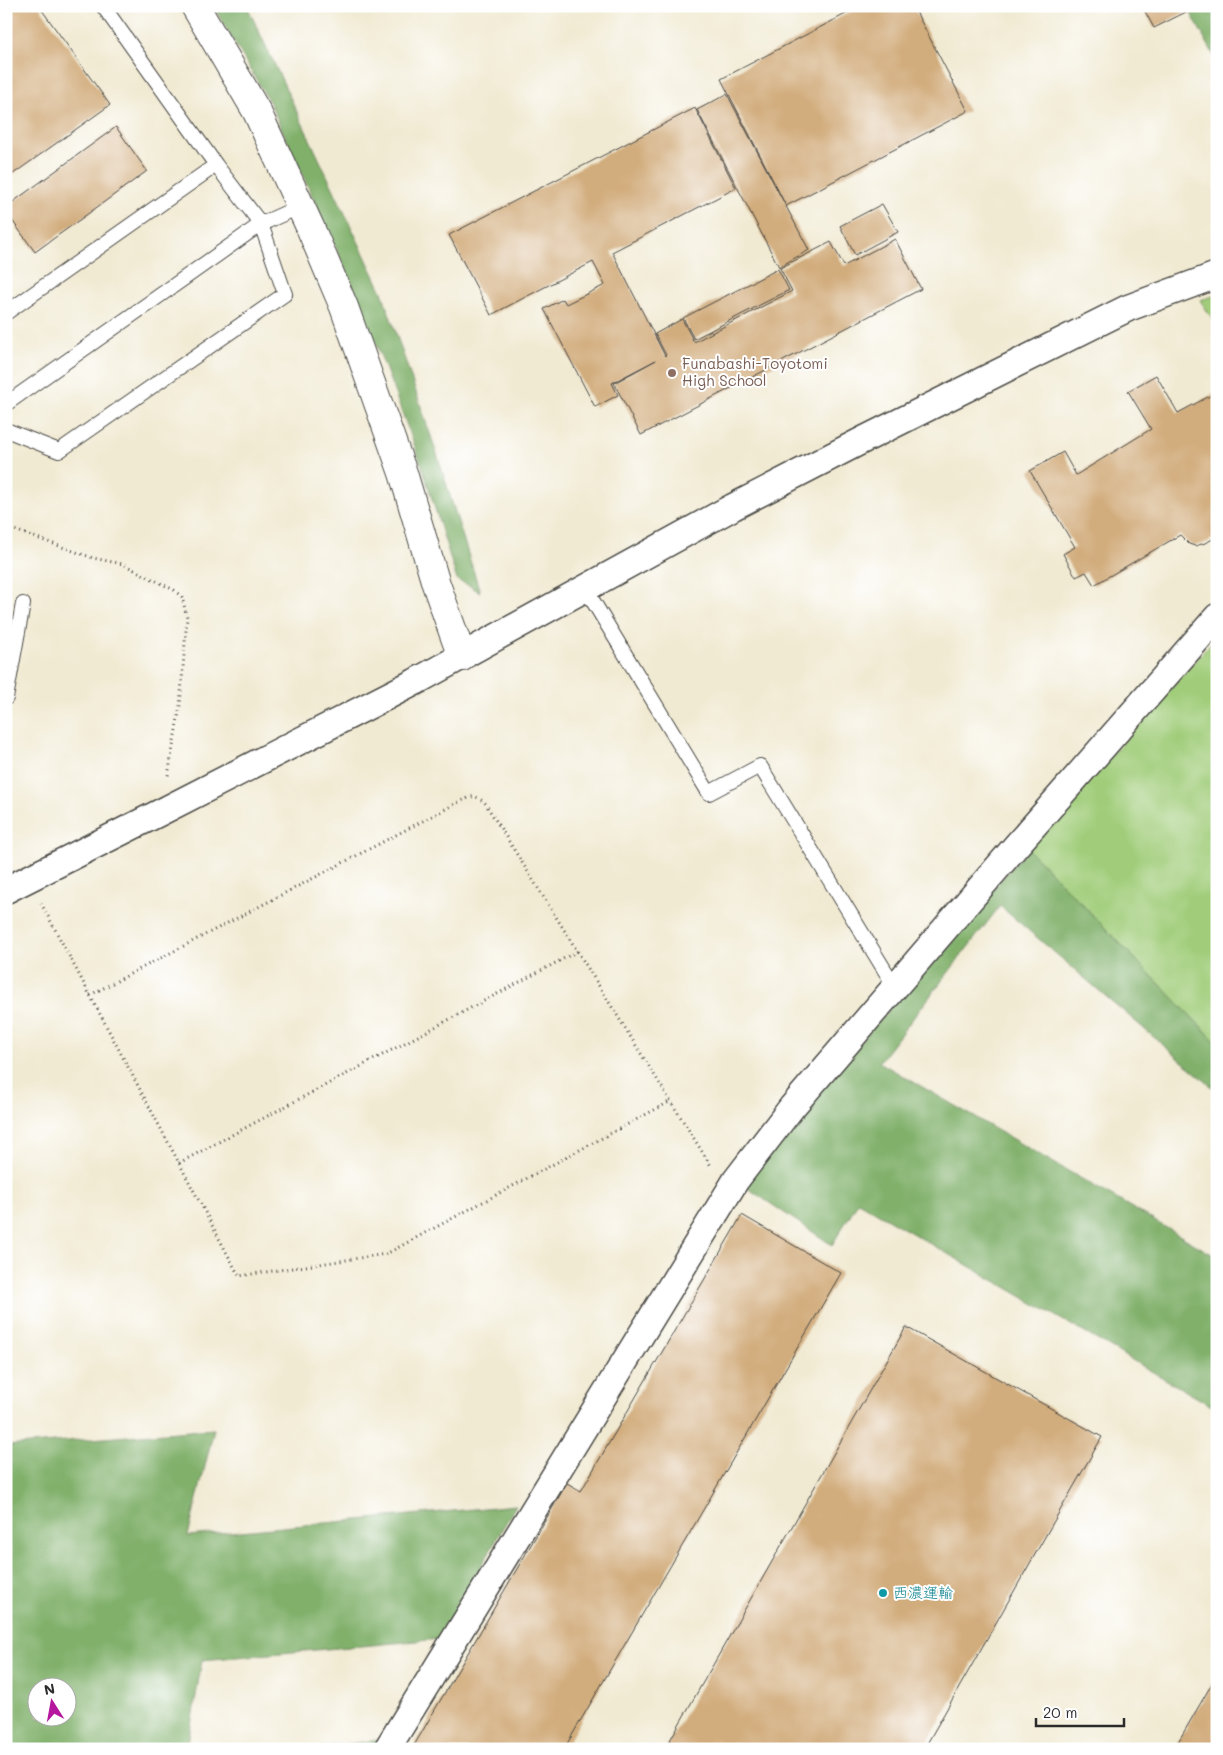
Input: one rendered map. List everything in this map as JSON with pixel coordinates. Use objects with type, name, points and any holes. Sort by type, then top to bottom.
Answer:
[{"type":"street","points":[[196,6],[257,112],[301,206],[344,307],[403,473],[436,584],[462,657]]},
{"type":"street","points":[[17,884],[462,657],[742,503],[1015,363],[1128,308],[1217,274]]},
{"type":"street","points":[[386,1749],[728,1193],[792,1107],[1016,846],[1217,617]]},
{"type":"lane","points":[[6,430],[59,451],[285,294],[261,224],[216,165],[103,6]]},
{"type":"lane","points":[[6,313],[216,165]]},
{"type":"lane","points":[[6,404],[261,224],[301,206]]},
{"type":"lane","points":[[585,588],[709,793],[760,766],[895,987]]},
{"type":"lane","points":[[6,698],[23,604]]},
{"type":"path","points":[[6,527],[93,558],[123,564],[174,590],[182,597],[187,617],[180,706],[161,812]]},
{"type":"path","points":[[90,995],[473,796],[478,797],[485,803],[728,1193]]},
{"type":"path","points":[[17,884],[90,995],[240,1276],[386,1254],[671,1101]]},
{"type":"path","points":[[179,1163],[578,952]]},
{"type":"green space","points":[[213,6],[247,6],[382,292],[437,454],[480,592],[457,580],[421,463],[361,303],[270,103]]},
{"type":"green space","points":[[1187,6],[1217,6],[1217,61]]},
{"type":"green space","points":[[1217,295],[1217,326],[1200,300]]},
{"type":"green space","points":[[1217,636],[1217,1043],[1028,849]]},
{"type":"green space","points":[[1028,849],[1217,1043],[1217,1091],[1000,906],[879,1062],[1217,1257],[1217,1409],[858,1202],[832,1245],[743,1185],[798,1114]]},
{"type":"green space","points":[[214,1429],[188,1536],[516,1505],[440,1639],[202,1660],[187,1749],[6,1749],[6,1446]]},
{"type":"green space","points":[[380,1740],[375,1749],[308,1749]]},
{"type":"building","points":[[6,6],[39,6],[110,105],[6,179]]},
{"type":"building","points":[[861,6],[913,6],[968,111],[786,206],[721,79]]},
{"type":"building","points":[[1142,6],[1183,6],[1186,12],[1154,28]]},
{"type":"building","points":[[727,94],[809,250],[779,267],[697,110]]},
{"type":"building","points":[[695,108],[736,188],[612,252],[665,356],[655,334],[682,319],[694,342],[792,291],[780,268],[831,242],[844,266],[895,239],[921,289],[641,435],[614,383],[656,360],[612,383],[618,395],[595,407],[544,309],[563,299],[566,304],[605,285],[593,262],[491,315],[449,235]]},
{"type":"building","points":[[116,127],[147,171],[35,252],[6,212],[6,207]]},
{"type":"building","points":[[882,204],[898,232],[855,255],[840,226]]},
{"type":"building","points":[[778,269],[789,290],[694,339],[683,318]]},
{"type":"building","points":[[1156,375],[1178,413],[1217,392],[1217,537],[1195,546],[1189,544],[1180,535],[1094,585],[1086,572],[1076,577],[1063,554],[1075,547],[1030,471],[1063,452],[1076,475],[1151,429],[1128,391]]},
{"type":"building","points":[[742,1215],[841,1273],[564,1749],[412,1749],[567,1483],[581,1491]]},
{"type":"building","name":"西濃運輸","points":[[906,1327],[1102,1437],[924,1749],[665,1749]]},
{"type":"building","points":[[1217,1675],[1217,1749],[1174,1749]]},
{"type":"place","name":"Funabashi-Toyotomi High School","points":[[672,373]]},
{"type":"place","name":"西濃運輸","points":[[883,1593]]}]
